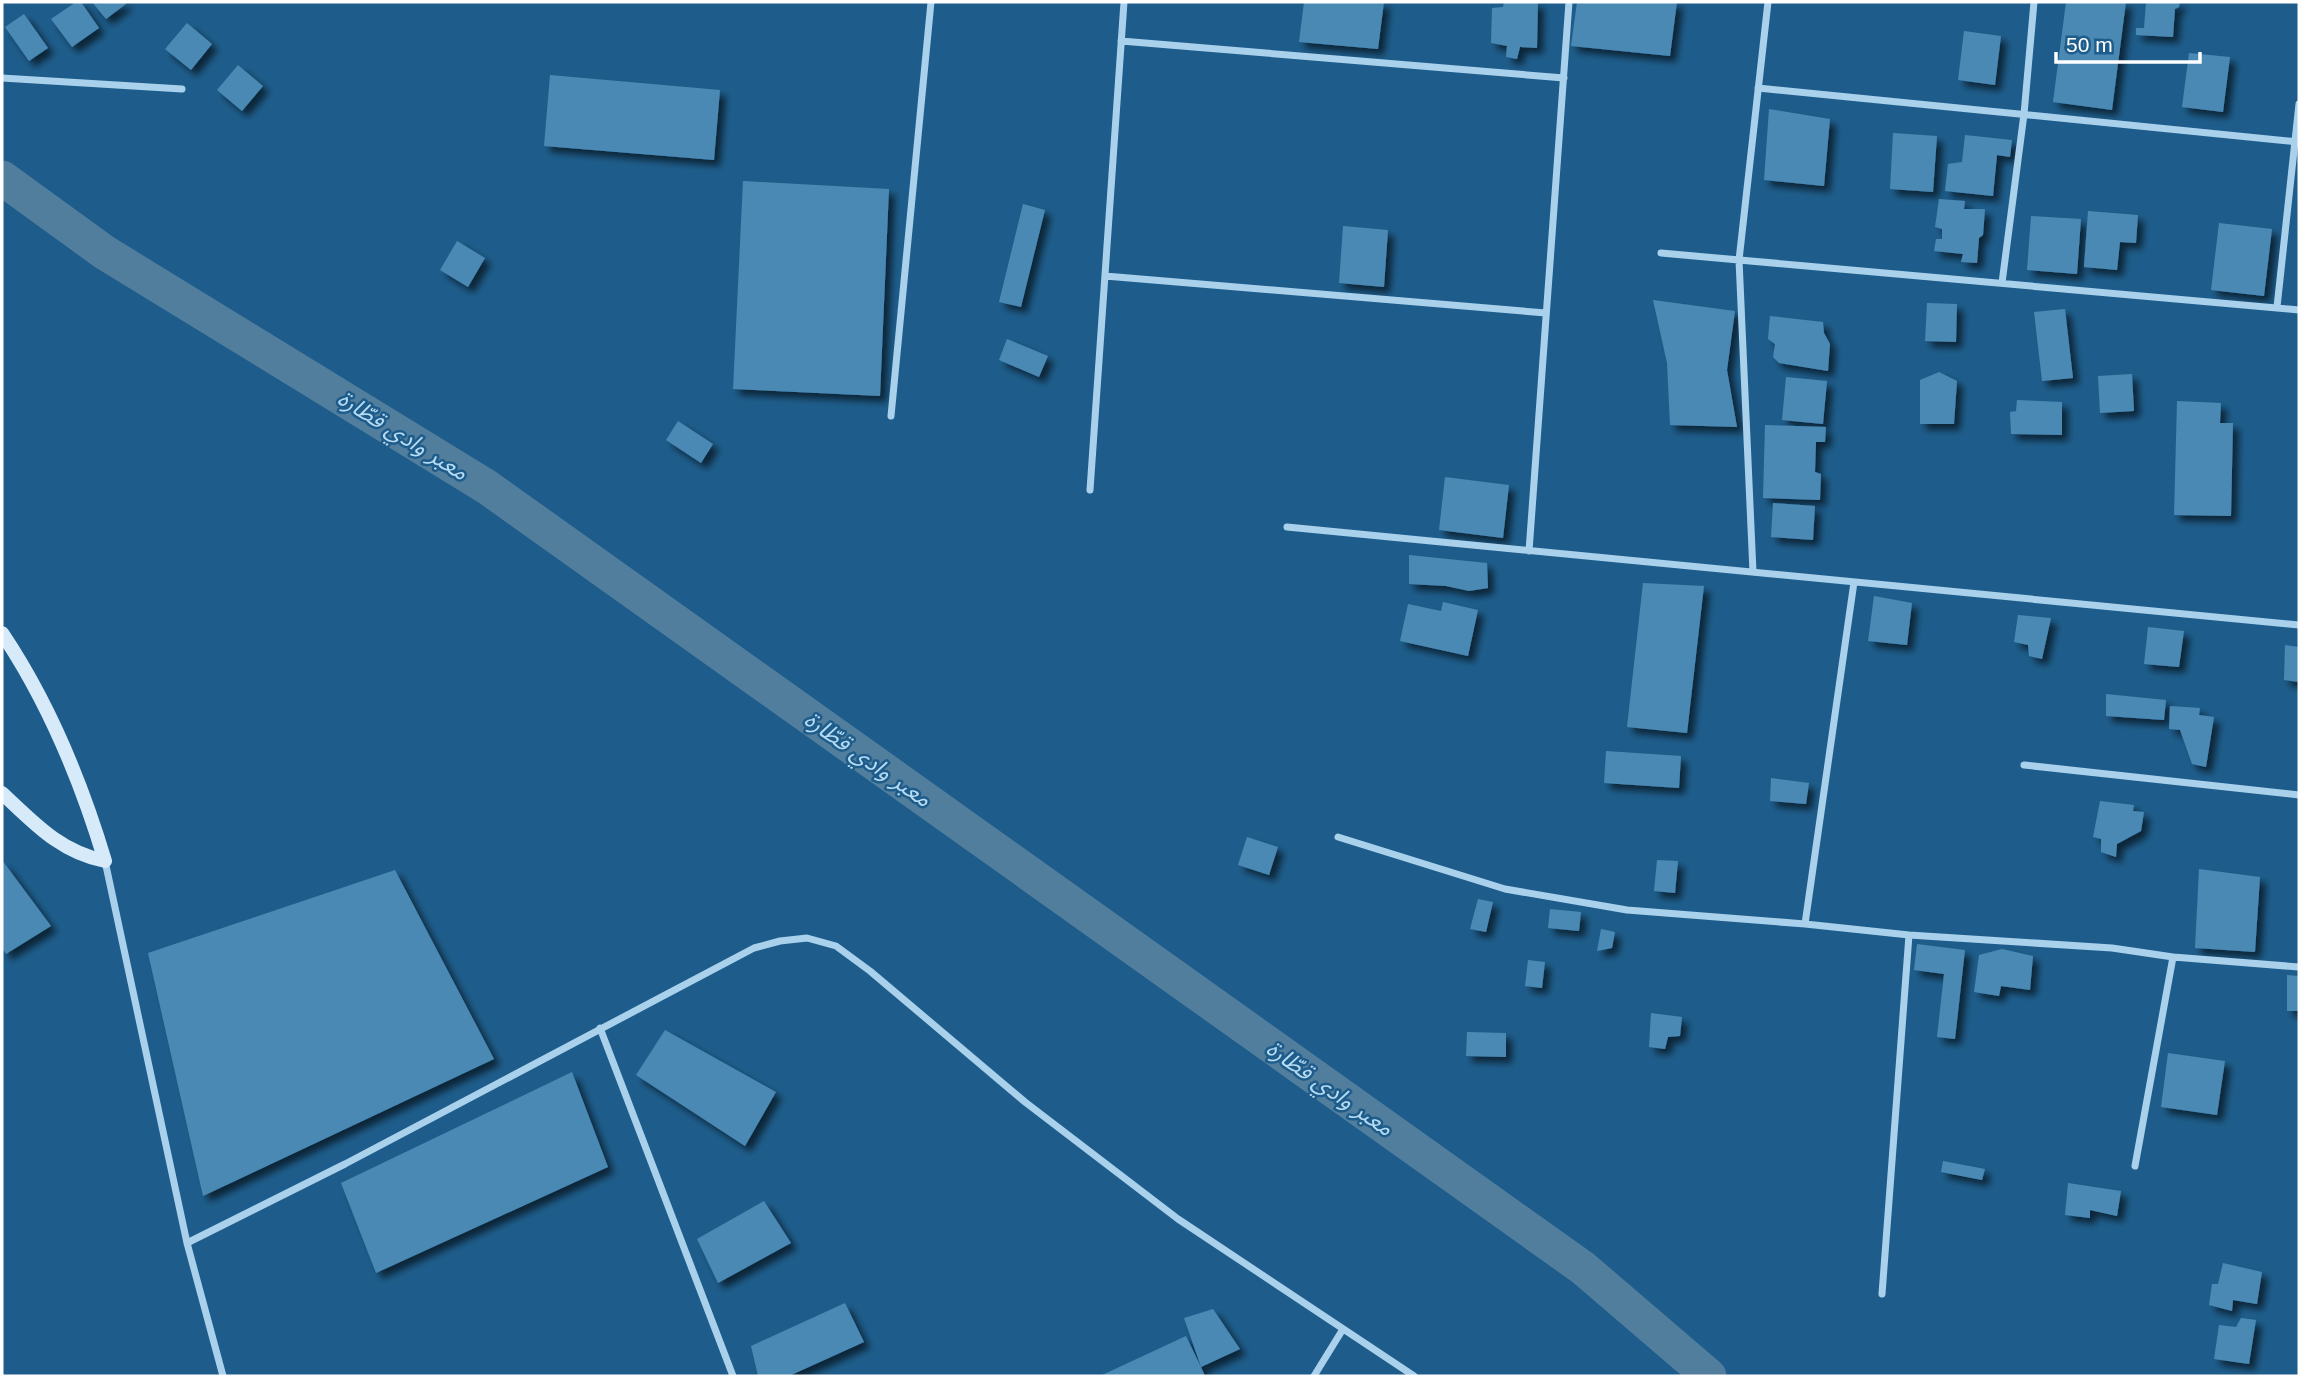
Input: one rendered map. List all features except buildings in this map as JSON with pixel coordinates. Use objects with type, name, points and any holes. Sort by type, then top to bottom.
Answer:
[{"type":"street","points":[[891,416],[931,2]]},
{"type":"street","points":[[1090,490],[1124,2]]},
{"type":"street","points":[[1529,551],[1569,2]]},
{"type":"street","points":[[1753,572],[1739,260],[1769,2]]},
{"type":"street","points":[[2002,283],[2024,114],[2034,2]]},
{"type":"street","points":[[1121,41],[1564,78]]},
{"type":"street","points":[[2,78],[182,89]]},
{"type":"street","points":[[1758,88],[2297,141]]},
{"type":"street","points":[[2277,307],[2299,104]]},
{"type":"street","points":[[1661,253],[2299,310]]},
{"type":"street","points":[[1105,276],[1546,313]]},
{"type":"street","points":[[1287,527],[2299,625]]},
{"type":"street","points":[[1805,924],[1854,582]]},
{"type":"street","points":[[2,633],[44,704],[88,806],[105,861],[187,1243],[223,1376]]},
{"type":"street","points":[[2024,765],[2299,795]]},
{"type":"street","points":[[2,793],[69,850],[105,861]]},
{"type":"street","points":[[1338,837],[1505,889],[1627,910],[1909,935],[2112,948],[2173,957],[2299,967]]},
{"type":"street","points":[[1882,1294],[1909,935]]},
{"type":"street","points":[[187,1243],[345,1164],[754,948],[807,938],[836,946],[870,971],[1025,1102],[1178,1219],[1414,1376]]},
{"type":"street","points":[[2135,1166],[2173,957]]},
{"type":"street","points":[[600,1028],[733,1376]]},
{"type":"street","points":[[1314,1376],[1343,1329]]},
{"type":"waterway","name":"معبر وادي قطّارة","points":[[2,178],[104,252],[487,487],[1583,1268],[1709,1376]]}]
